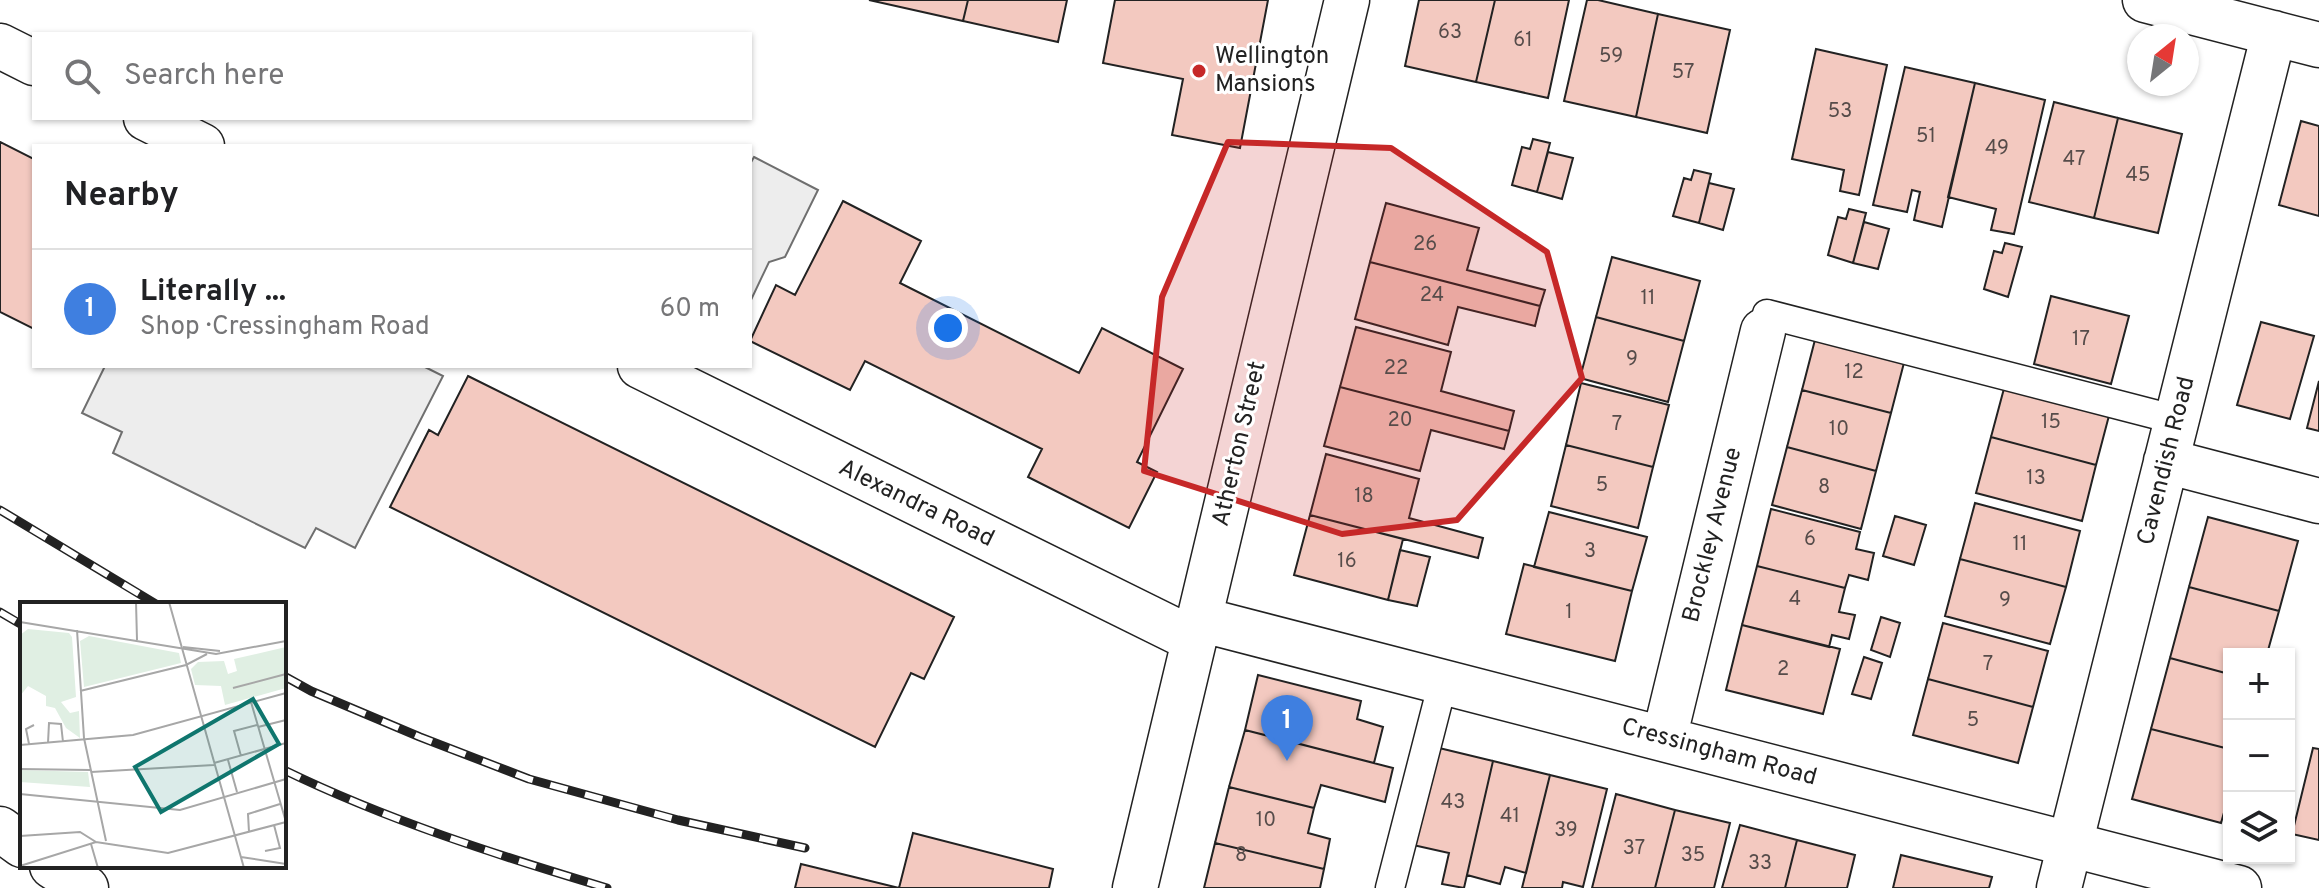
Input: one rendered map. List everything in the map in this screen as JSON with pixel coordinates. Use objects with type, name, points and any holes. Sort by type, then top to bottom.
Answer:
[{"type":"street","name":"Atherton Street","points":[[1135,888],[1347,0]]},
{"type":"street","points":[[2145,0],[2319,45]]},
{"type":"street","name":"Cavendish Road","points":[[2059,888],[2274,33]]},
{"type":"street","points":[[0,46],[32,62]]},
{"type":"street","points":[[150,120],[198,144]]},
{"type":"street","name":"Brockley Avenue","points":[[1664,739],[1763,331]]},
{"type":"street","name":"Alexandra Road","points":[[644,368],[1196,630]]},
{"type":"street","points":[[2166,461],[2319,501]]},
{"type":"street","name":"Cressingham Road","points":[[1196,630],[1443,682],[2239,888]]},
{"type":"street","points":[[0,829],[20,844]]},
{"type":"street","points":[[55,868],[86,888]]},
{"type":"lane","points":[[1763,331],[1767,314],[2177,420]]},
{"type":"lane","points":[[1390,888],[1443,682]]},
{"type":"highlighted area","points":[[1228,142],[1391,148],[1547,252],[1582,378],[1457,520],[1342,534],[1144,471],[1162,297]]},
{"type":"shaded area","points":[[754,157],[818,190],[785,257],[769,262],[752,298]]},
{"type":"shaded area","points":[[104,368],[427,368],[443,376],[355,548],[316,528],[305,548],[113,453],[122,432],[82,413]]},
{"type":"building","points":[[869,0],[968,0],[963,21]]},
{"type":"building","points":[[968,0],[1067,0],[1058,42],[963,21]]},
{"type":"building","name":"Wellington Mansions","points":[[1115,0],[1268,0],[1240,148],[1172,135],[1183,79],[1103,63]]},
{"type":"building","points":[[1419,0],[1495,0],[1476,82],[1405,66]]},
{"type":"building","points":[[1495,0],[1569,0],[1548,98],[1476,82]]},
{"type":"building","points":[[1587,0],[1658,14],[1636,117],[1564,101]]},
{"type":"building","points":[[1658,14],[1730,30],[1707,133],[1636,117]]},
{"type":"building","points":[[1816,49],[1887,65],[1859,195],[1840,191],[1844,170],[1792,159]]},
{"type":"building","points":[[1905,67],[1975,83],[1942,227],[1914,220],[1920,192],[1912,190],[1907,212],[1873,205]]},
{"type":"building","points":[[1975,83],[2045,100],[2014,234],[1991,230],[1996,209],[1948,197]]},
{"type":"building","points":[[2054,102],[2118,118],[2094,218],[2029,202]]},
{"type":"building","points":[[2118,118],[2182,134],[2158,233],[2094,218]]},
{"type":"building","points":[[2301,121],[2319,126],[2319,216],[2279,205]]},
{"type":"building","points":[[1533,139],[1550,143],[1537,192],[1512,185],[1522,147],[1530,149]]},
{"type":"building","points":[[0,142],[32,158],[32,328],[0,312]]},
{"type":"building","points":[[1548,152],[1573,158],[1562,199],[1537,192]]},
{"type":"building","points":[[1694,170],[1711,174],[1699,223],[1673,216],[1684,178],[1691,180]]},
{"type":"building","points":[[1709,183],[1734,189],[1723,230],[1699,223]]},
{"type":"building","points":[[843,201],[921,241],[900,283],[1079,373],[1102,328],[1183,369],[1137,462],[1157,472],[1129,528],[1028,477],[1042,449],[865,361],[850,390],[752,342],[776,285],[795,295]]},
{"type":"building","points":[[1386,203],[1479,228],[1467,270],[1545,290],[1540,306],[1370,262]]},
{"type":"building","points":[[1849,209],[1866,213],[1853,263],[1828,255],[1838,217],[1846,219]]},
{"type":"building","points":[[1864,222],[1889,229],[1878,269],[1853,263]]},
{"type":"building","points":[[2005,243],[2022,247],[2008,297],[1984,289],[1994,251],[2002,253]]},
{"type":"building","points":[[1612,257],[1700,281],[1684,341],[1596,317]]},
{"type":"building","points":[[1370,262],[1540,306],[1535,326],[1458,307],[1448,345],[1355,319]]},
{"type":"building","points":[[2051,296],[2129,316],[2111,384],[2034,364]]},
{"type":"building","points":[[1596,317],[1684,341],[1668,402],[1580,378]]},
{"type":"building","points":[[2261,322],[2314,336],[2290,419],[2237,405]]},
{"type":"building","points":[[1356,327],[1451,352],[1441,391],[1514,411],[1509,431],[1340,387]]},
{"type":"building","points":[[1817,332],[1906,355],[1891,413],[1802,390]]},
{"type":"building","points":[[468,376],[954,617],[924,679],[911,673],[875,747],[390,507],[429,430],[438,435]]},
{"type":"building","points":[[2006,381],[2111,408],[2096,465],[1991,437]]},
{"type":"building","points":[[2319,381],[2319,431],[2307,428]]},
{"type":"building","points":[[1581,383],[1669,405],[1653,467],[1566,445]]},
{"type":"building","points":[[1340,387],[1509,431],[1504,449],[1431,430],[1420,471],[1324,446]]},
{"type":"building","points":[[1802,390],[1891,413],[1876,471],[1787,447]]},
{"type":"building","points":[[1991,437],[2096,465],[2082,521],[1976,493]]},
{"type":"building","points":[[1566,445],[1653,467],[1638,528],[1551,506]]},
{"type":"building","points":[[1787,447],[1876,471],[1861,529],[1772,505]]},
{"type":"building","points":[[1326,454],[1419,479],[1409,518],[1483,538],[1478,558],[1310,515]]},
{"type":"building","points":[[1975,503],[2080,531],[2066,587],[1960,559]]},
{"type":"building","points":[[1771,509],[1860,532],[1856,549],[1874,553],[1868,580],[1849,575],[1845,588],[1757,566]]},
{"type":"building","points":[[1549,512],[1647,537],[1632,591],[1534,567]]},
{"type":"building","points":[[1310,515],[1403,539],[1388,600],[1294,575]]},
{"type":"building","points":[[1895,516],[1926,525],[1914,565],[1883,556]]},
{"type":"building","points":[[2208,517],[2298,541],[2279,611],[2189,587]]},
{"type":"building","points":[[1400,550],[1430,557],[1417,606],[1388,600]]},
{"type":"building","points":[[1960,559],[2066,587],[2050,644],[1945,616]]},
{"type":"building","points":[[1524,564],[1632,591],[1615,661],[1506,634]]},
{"type":"building","points":[[1757,566],[1845,588],[1839,612],[1855,615],[1849,639],[1832,635],[1829,647],[1742,625]]},
{"type":"building","points":[[2189,587],[2279,611],[2269,648],[2223,648],[2223,672],[2170,658]]},
{"type":"building","points":[[1881,617],[1900,623],[1890,657],[1871,650]]},
{"type":"building","points":[[1943,623],[2048,651],[2033,707],[1928,679]]},
{"type":"building","points":[[1742,625],[1840,649],[1823,714],[1726,690]]},
{"type":"building","points":[[1864,657],[1882,663],[1871,699],[1852,694]]},
{"type":"building","points":[[2170,658],[2223,672],[2223,747],[2151,729]]},
{"type":"building","points":[[1258,675],[1361,701],[1357,719],[1383,727],[1374,763],[1245,730]]},
{"type":"building","points":[[1928,679],[2033,707],[2018,763],[1913,735]]},
{"type":"building","points":[[2151,729],[2223,747],[2221,823],[2132,799]]},
{"type":"building","points":[[1245,730],[1393,768],[1385,802],[1321,785],[1314,808],[1229,787]]},
{"type":"building","points":[[1435,747],[1493,761],[1464,888],[1442,884],[1449,853],[1413,845]]},
{"type":"building","points":[[2313,748],[2319,749],[2319,840],[2295,835],[2295,822]]},
{"type":"building","points":[[1493,761],[1550,775],[1526,873],[1505,867],[1500,884],[1467,875]]},
{"type":"building","points":[[1550,775],[1607,789],[1583,887],[1563,882],[1562,888],[1522,888]]},
{"type":"building","points":[[1229,787],[1314,808],[1308,833],[1330,839],[1324,869],[1215,843]]},
{"type":"building","points":[[1616,794],[1675,810],[1655,888],[1592,888]]},
{"type":"building","points":[[1675,810],[1730,823],[1714,888],[1655,888]]},
{"type":"building","points":[[1740,825],[1797,840],[1785,888],[1722,888]]},
{"type":"building","points":[[913,833],[1053,869],[1049,888],[899,888]]},
{"type":"building","points":[[1797,840],[1855,855],[1847,888],[1785,888]]},
{"type":"building","points":[[1215,843],[1324,869],[1320,888],[1204,888]]},
{"type":"building","points":[[1901,855],[1992,877],[1989,888],[1893,888]]},
{"type":"building","points":[[801,864],[899,888],[795,888]]},
{"type":"railway","points":[[0,510],[153,602]]},
{"type":"railway","points":[[0,612],[20,624]]},
{"type":"railway","points":[[286,677],[311,691],[420,737],[529,779],[678,820],[805,848]]},
{"type":"railway","points":[[286,771],[362,805],[443,835],[607,888]]},
{"type":"place","name":"Wellington Mansions","points":[[1199,71]]},
{"type":"place","name":"Literally ...","points":[[1287,761]]}]
